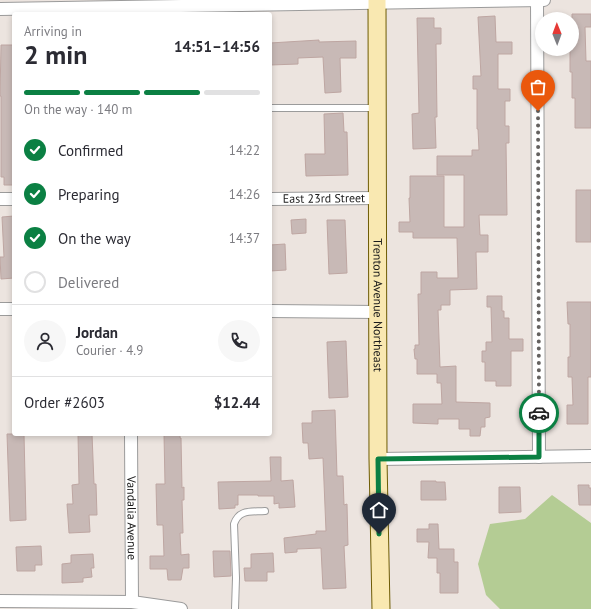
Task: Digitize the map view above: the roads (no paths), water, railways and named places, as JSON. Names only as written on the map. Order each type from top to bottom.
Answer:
[{"type":"main road","name":"Trenton Avenue Northeast","points":[[377,1],[377,312],[381,609]]},
{"type":"street","points":[[537,0],[539,457]]},
{"type":"street","points":[[0,9],[377,1],[544,0]]},
{"type":"street","name":"East 23rd Street","points":[[272,199],[377,198]]},
{"type":"street","points":[[0,199],[12,199]]},
{"type":"street","points":[[0,308],[12,309]]},
{"type":"street","points":[[272,311],[377,312]]},
{"type":"street","name":"Vandalia Avenue","points":[[131,436],[132,602]]},
{"type":"street","points":[[378,459],[591,456]]},
{"type":"street","points":[[0,601],[132,602],[181,609]]},
{"type":"lane","points":[[272,108],[377,108]]},
{"type":"lane","points":[[235,609],[236,578],[234,524],[236,517],[242,513],[265,512]]}]
